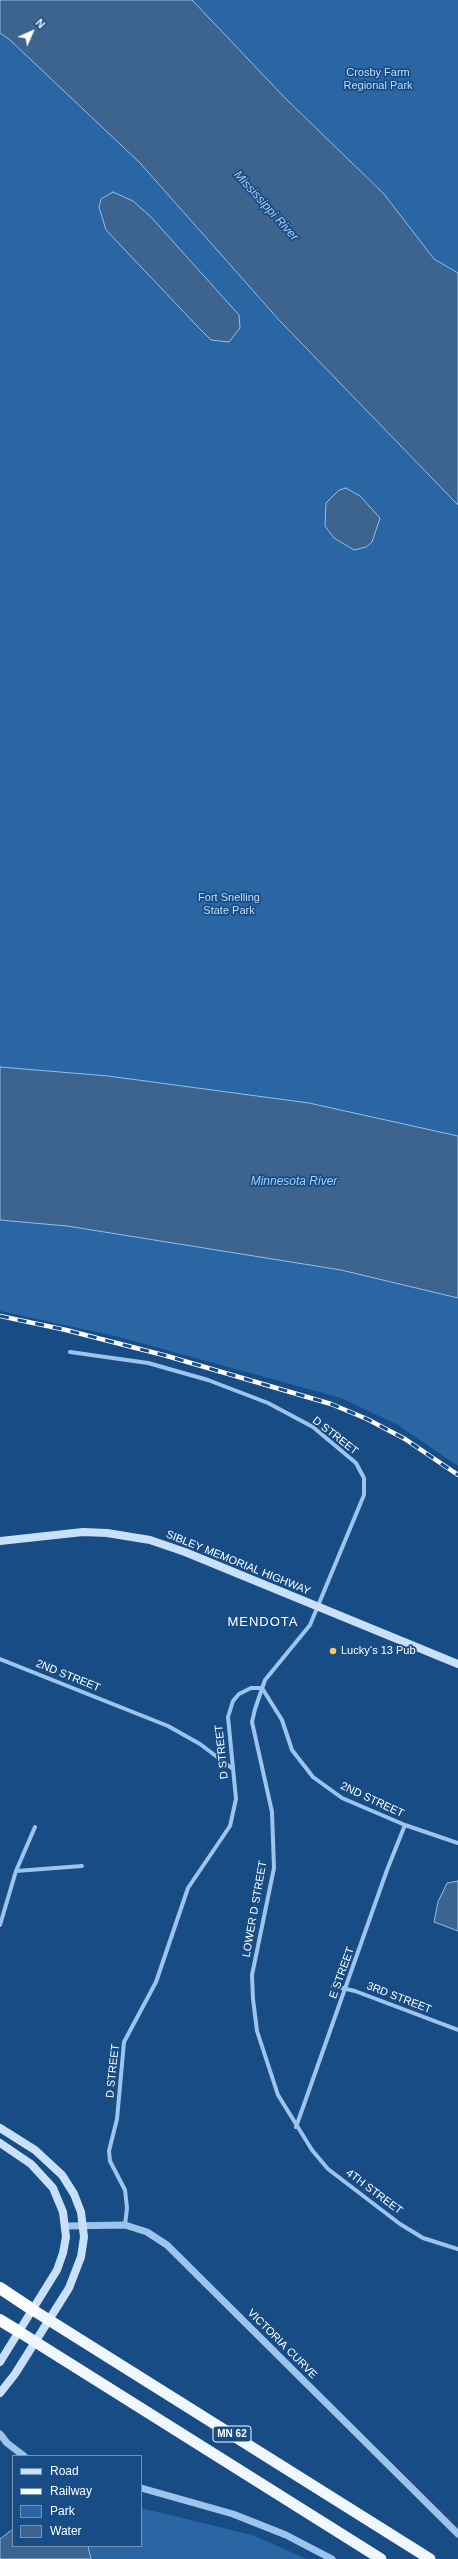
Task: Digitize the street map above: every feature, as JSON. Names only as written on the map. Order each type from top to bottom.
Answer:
[{"type":"highway","name":"MN 62","points":[[0,2288],[430,2559]]},
{"type":"highway","name":"MN 62","points":[[0,2320],[381,2559]]},
{"type":"main road","name":"SIBLEY MEMORIAL HIGHWAY","points":[[0,1541],[83,1532],[140,1537],[185,1552],[458,1664]]},
{"type":"main road","points":[[0,2128],[35,2150],[62,2175],[74,2194],[83,2226],[83,2247],[77,2272],[50,2320],[0,2393]]},
{"type":"main road","points":[[0,2143],[31,2164],[47,2180],[61,2205],[66,2226],[61,2260],[34,2310],[18,2331],[0,2362]]},
{"type":"street","name":"D STREET","points":[[70,1352],[148,1363],[208,1380],[268,1403],[313,1427],[356,1463],[364,1478],[364,1495],[319,1607],[310,1625],[283,1660],[270,1672],[262,1688],[251,1688],[239,1694],[231,1707],[228,1717],[236,1799],[230,1826],[188,1888],[156,1982],[124,2042],[117,2119],[109,2151],[110,2161],[125,2190],[127,2208],[125,2225]]},
{"type":"street","name":"2ND STREET","points":[[0,1659],[168,1726],[200,1744],[233,1769]]},
{"type":"street","name":"2ND STREET","points":[[262,1688],[282,1720],[292,1750],[313,1777],[342,1798],[405,1826],[458,1843]]},
{"type":"street","name":"LOWER D STREET","points":[[262,1688],[252,1722],[272,1812],[274,1868],[252,1975],[253,1999],[257,2031],[267,2067],[278,2095],[296,2127]]},
{"type":"street","name":"E STREET","points":[[296,2127],[345,1988],[405,1826]]},
{"type":"street","points":[[0,1925],[16,1871],[36,1827]]},
{"type":"street","points":[[16,1871],[82,1866]]},
{"type":"street","name":"3RD STREET","points":[[334,1986],[345,1988],[458,2030]]},
{"type":"street","name":"4TH STREET","points":[[296,2127],[312,2150],[328,2169],[400,2224],[424,2238],[458,2249]]},
{"type":"street","name":"VICTORIA CURVE","points":[[66,2226],[125,2225],[147,2232],[168,2246],[458,2534]]},
{"type":"street","points":[[0,2434],[7,2443],[23,2455]]},
{"type":"street","points":[[142,2488],[199,2503],[251,2521],[332,2559]]},
{"type":"green space","name":"Crosby Farm Regional Park","points":[[192,0],[458,0],[458,273],[434,259],[384,194],[285,98]]},
{"type":"green space","name":"Fort Snelling State Park","points":[[0,28],[140,163],[279,320],[458,505],[458,1466],[398,1425],[341,1398],[115,1336],[0,1311]]},
{"type":"green space","points":[[142,2508],[252,2535],[307,2559],[91,2559],[88,2547],[142,2547]]},
{"type":"water","name":"Mississippi River","points":[[0,0],[192,0],[285,98],[384,194],[434,259],[458,273],[458,505],[279,320],[140,163],[10,40],[0,33]]},
{"type":"water","points":[[113,192],[133,201],[151,217],[239,315],[240,328],[229,342],[211,340],[106,230],[99,207],[101,199]]},
{"type":"water","points":[[346,488],[360,496],[380,518],[372,542],[366,547],[354,550],[334,538],[325,526],[326,503],[339,490]]},
{"type":"water","name":"Minnesota River","points":[[0,1067],[108,1076],[309,1103],[458,1136],[458,1298],[341,1270],[67,1226],[0,1220]]},
{"type":"water","points":[[458,1881],[458,1931],[434,1922],[438,1902],[447,1883]]},
{"type":"water","points":[[12,2530],[12,2547],[88,2547],[91,2559],[0,2559],[0,2539]]},
{"type":"railway","points":[[0,1316],[66,1330],[167,1356],[331,1404],[367,1419],[405,1439],[458,1475]]},
{"type":"place","name":"Lucky‘s 13 Pub","points":[[333,1651]]},
{"type":"district","name":"MENDOTA","points":[[263,1622]]}]
